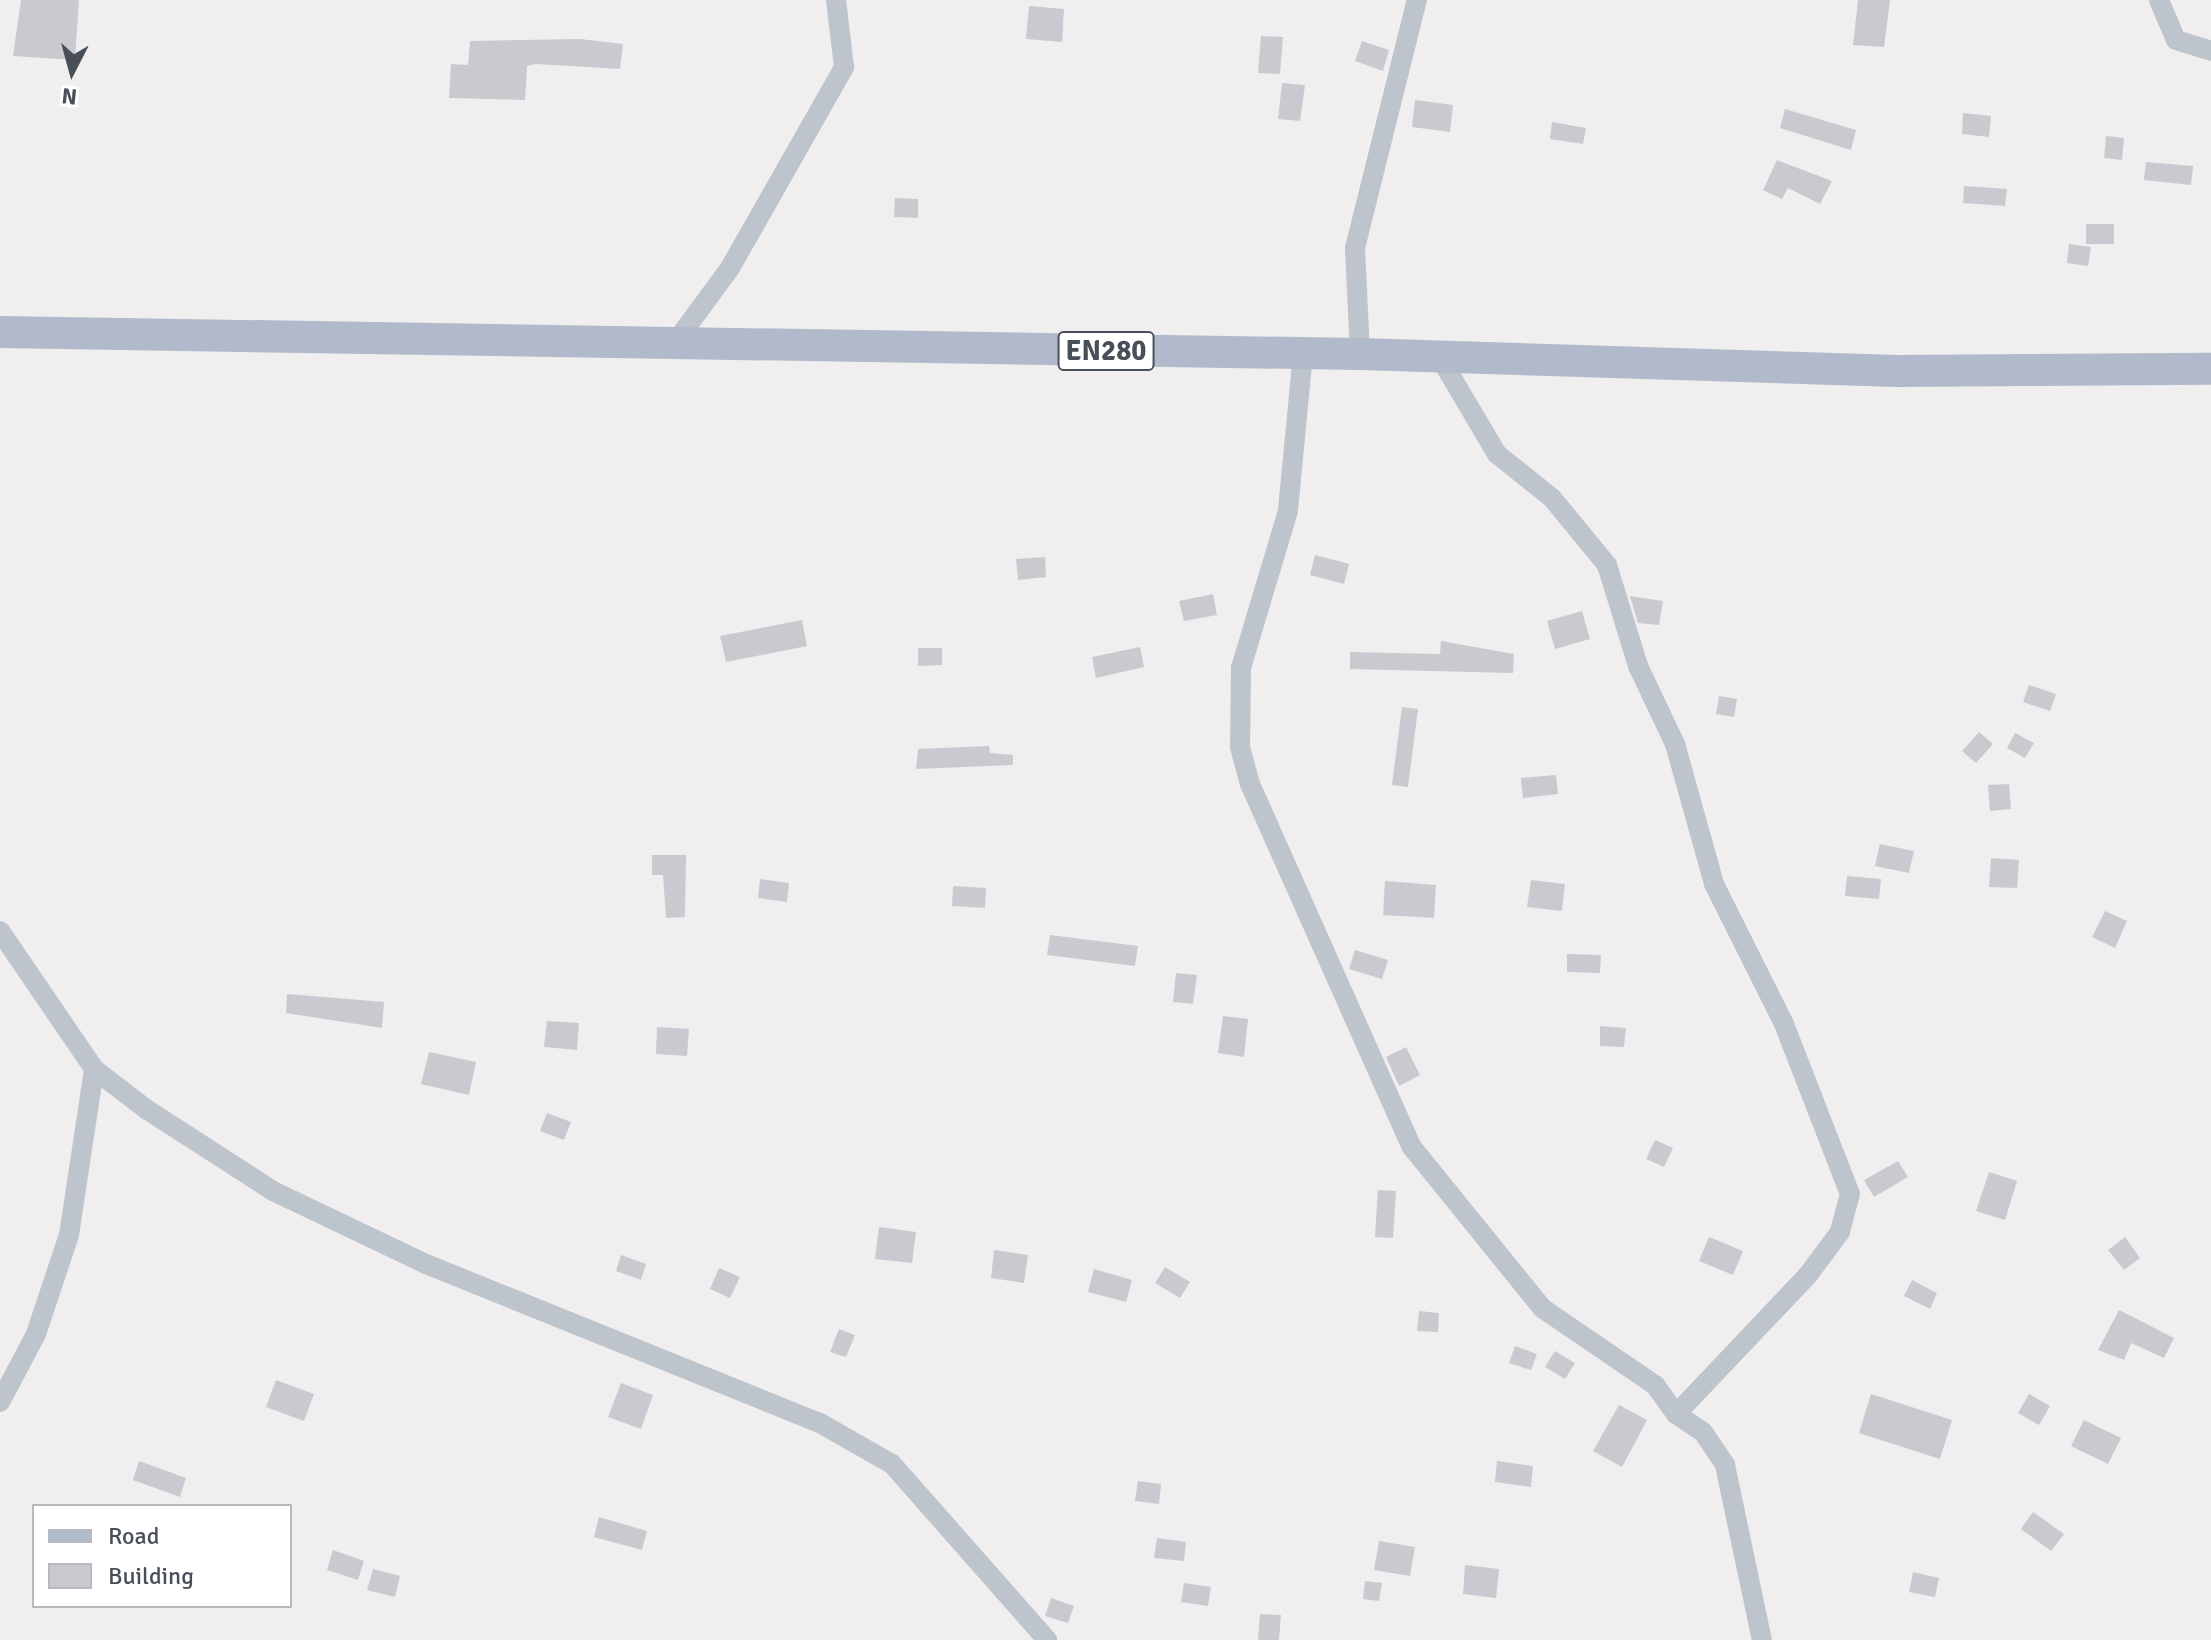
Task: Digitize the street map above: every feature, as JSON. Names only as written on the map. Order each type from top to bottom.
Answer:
[{"type":"main road","name":"EN280","points":[[0,332],[677,340],[1360,354],[1897,371],[2211,369]]},
{"type":"street","points":[[677,340],[737,256],[844,67],[836,0]]},
{"type":"street","points":[[1360,354],[1355,248],[1417,0]]},
{"type":"street","points":[[2159,0],[2176,40],[2211,51]]},
{"type":"street","points":[[1303,354],[1288,511],[1241,668],[1240,747],[1250,784],[1411,1146],[1542,1308],[1655,1385],[1676,1414],[1703,1432],[1735,1492],[1744,1580],[1762,1640]]},
{"type":"street","points":[[1439,356],[1497,454],[1563,509],[1607,565],[1638,666],[1675,744],[1714,884],[1784,1024],[1850,1194],[1840,1232],[1808,1275],[1676,1414]]},
{"type":"street","points":[[0,931],[94,1069],[273,1191],[439,1270],[820,1423],[892,1464],[1047,1640]]},
{"type":"street","points":[[0,1402],[36,1334],[69,1235],[94,1069]]},
{"type":"building","points":[[21,0],[79,0],[75,60],[13,56]]},
{"type":"building","points":[[1858,0],[1890,0],[1884,47],[1853,45]]},
{"type":"building","points":[[1029,6],[1064,9],[1062,42],[1026,39]]},
{"type":"building","points":[[1261,36],[1283,37],[1280,74],[1258,73]]},
{"type":"building","points":[[580,39],[623,44],[620,69],[536,64],[527,66],[525,100],[449,98],[451,64],[468,65],[470,41]]},
{"type":"building","points":[[1362,41],[1389,50],[1383,71],[1355,61]]},
{"type":"building","points":[[1282,83],[1305,85],[1300,121],[1278,119]]},
{"type":"building","points":[[1415,100],[1453,105],[1450,132],[1412,127]]},
{"type":"building","points":[[1785,109],[1856,130],[1851,150],[1780,128]]},
{"type":"building","points":[[1963,113],[1991,116],[1989,137],[1962,134]]},
{"type":"building","points":[[1552,122],[1586,128],[1583,144],[1550,139]]},
{"type":"building","points":[[2106,136],[2124,138],[2122,160],[2104,158]]},
{"type":"building","points":[[1777,160],[1832,181],[1820,204],[1788,188],[1782,199],[1763,190]]},
{"type":"building","points":[[2146,162],[2193,166],[2191,185],[2144,180]]},
{"type":"building","points":[[1964,186],[2007,189],[2005,206],[1963,203]]},
{"type":"building","points":[[895,198],[918,199],[918,218],[894,217]]},
{"type":"building","points":[[2086,224],[2114,224],[2114,244],[2086,244]]},
{"type":"building","points":[[2069,244],[2091,247],[2088,266],[2067,263]]},
{"type":"building","points":[[1315,555],[1349,564],[1344,584],[1310,575]]},
{"type":"building","points":[[1045,557],[1046,577],[1018,580],[1016,559]]},
{"type":"building","points":[[1213,594],[1217,615],[1184,621],[1179,601]]},
{"type":"building","points":[[1630,596],[1663,601],[1659,625],[1638,623]]},
{"type":"building","points":[[1582,611],[1590,639],[1555,649],[1547,621]]},
{"type":"building","points":[[802,620],[807,646],[726,662],[720,636]]},
{"type":"building","points":[[1441,641],[1514,654],[1513,673],[1350,669],[1350,652],[1440,654]]},
{"type":"building","points":[[1140,647],[1144,667],[1096,678],[1092,657]]},
{"type":"building","points":[[918,648],[942,648],[942,665],[918,666]]},
{"type":"building","points":[[2029,685],[2056,694],[2050,711],[2023,702]]},
{"type":"building","points":[[1719,696],[1737,699],[1734,717],[1716,714]]},
{"type":"building","points":[[1402,707],[1418,709],[1408,787],[1392,785]]},
{"type":"building","points":[[1979,732],[1993,744],[1976,763],[1962,751]]},
{"type":"building","points":[[2015,733],[2034,743],[2025,758],[2007,748]]},
{"type":"building","points":[[989,746],[990,753],[1013,755],[1013,765],[916,769],[918,749]]},
{"type":"building","points":[[1556,775],[1558,794],[1523,798],[1521,778]]},
{"type":"building","points":[[2009,784],[2011,809],[1990,811],[1988,785]]},
{"type":"building","points":[[1880,844],[1914,851],[1909,873],[1875,866]]},
{"type":"building","points":[[652,855],[686,855],[685,917],[666,918],[663,875],[652,875]]},
{"type":"building","points":[[1991,858],[2019,860],[2017,888],[1989,887]]},
{"type":"building","points":[[1847,876],[1881,879],[1879,899],[1845,896]]},
{"type":"building","points":[[760,879],[789,883],[787,902],[758,898]]},
{"type":"building","points":[[1531,880],[1565,884],[1562,911],[1527,907]]},
{"type":"building","points":[[1385,881],[1436,885],[1434,918],[1383,915]]},
{"type":"building","points":[[953,886],[986,888],[985,908],[952,906]]},
{"type":"building","points":[[2105,911],[2127,921],[2115,948],[2092,937]]},
{"type":"building","points":[[1050,935],[1138,946],[1135,966],[1047,955]]},
{"type":"building","points":[[1355,950],[1388,960],[1382,979],[1349,969]]},
{"type":"building","points":[[1567,954],[1601,955],[1600,973],[1567,972]]},
{"type":"building","points":[[1176,973],[1197,975],[1193,1004],[1173,1002]]},
{"type":"building","points":[[287,994],[384,1002],[382,1028],[286,1013]]},
{"type":"building","points":[[1223,1016],[1248,1019],[1244,1057],[1218,1053]]},
{"type":"building","points":[[547,1021],[579,1023],[577,1050],[544,1047]]},
{"type":"building","points":[[1600,1026],[1626,1028],[1624,1047],[1600,1046]]},
{"type":"building","points":[[657,1027],[689,1029],[687,1056],[656,1054]]},
{"type":"building","points":[[1406,1047],[1420,1075],[1399,1086],[1386,1057]]},
{"type":"building","points":[[429,1052],[476,1062],[469,1095],[421,1084]]},
{"type":"building","points":[[547,1113],[571,1122],[564,1140],[540,1131]]},
{"type":"building","points":[[1655,1140],[1673,1148],[1664,1167],[1646,1159]]},
{"type":"building","points":[[1898,1161],[1908,1177],[1874,1197],[1864,1180]]},
{"type":"building","points":[[1989,1172],[2017,1181],[2005,1220],[1976,1211]]},
{"type":"building","points":[[1378,1190],[1396,1191],[1393,1238],[1375,1237]]},
{"type":"building","points":[[879,1227],[916,1232],[912,1263],[875,1259]]},
{"type":"building","points":[[1709,1237],[1743,1251],[1733,1275],[1699,1261]]},
{"type":"building","points":[[2125,1237],[2140,1258],[2124,1270],[2108,1250]]},
{"type":"building","points":[[994,1250],[1028,1255],[1024,1283],[991,1278]]},
{"type":"building","points":[[621,1255],[646,1264],[641,1280],[616,1271]]},
{"type":"building","points":[[1165,1267],[1190,1282],[1180,1298],[1155,1283]]},
{"type":"building","points":[[719,1268],[740,1277],[730,1298],[710,1289]]},
{"type":"building","points":[[1094,1269],[1132,1280],[1126,1302],[1088,1292]]},
{"type":"building","points":[[1912,1280],[1937,1293],[1930,1309],[1904,1296]]},
{"type":"building","points":[[2119,1310],[2174,1338],[2164,1358],[2131,1343],[2124,1360],[2098,1350]]},
{"type":"building","points":[[1419,1311],[1439,1313],[1438,1332],[1417,1331]]},
{"type":"building","points":[[839,1329],[855,1335],[846,1357],[830,1352]]},
{"type":"building","points":[[1515,1346],[1537,1354],[1531,1370],[1509,1363]]},
{"type":"building","points":[[1555,1351],[1575,1363],[1565,1379],[1545,1367]]},
{"type":"building","points":[[276,1380],[314,1394],[304,1421],[266,1407]]},
{"type":"building","points":[[621,1383],[653,1395],[641,1429],[608,1417]]},
{"type":"building","points":[[1871,1394],[1952,1420],[1940,1459],[1859,1433]]},
{"type":"building","points":[[2029,1394],[2050,1406],[2039,1425],[2018,1413]]},
{"type":"building","points":[[1619,1405],[1647,1420],[1622,1467],[1593,1451]]},
{"type":"building","points":[[2084,1420],[2121,1438],[2108,1464],[2071,1446]]},
{"type":"building","points":[[139,1461],[186,1478],[180,1497],[133,1480]]},
{"type":"building","points":[[1497,1461],[1533,1466],[1531,1487],[1495,1482]]},
{"type":"building","points":[[1138,1481],[1161,1484],[1159,1504],[1135,1501]]},
{"type":"building","points":[[2033,1512],[2064,1534],[2051,1551],[2021,1529]]},
{"type":"building","points":[[599,1517],[647,1531],[642,1550],[594,1537]]},
{"type":"building","points":[[1157,1538],[1186,1542],[1184,1561],[1154,1558]]},
{"type":"building","points":[[1379,1541],[1415,1547],[1410,1576],[1374,1570]]},
{"type":"building","points":[[333,1550],[364,1561],[358,1580],[327,1570]]},
{"type":"building","points":[[1465,1565],[1499,1569],[1496,1598],[1463,1594]]},
{"type":"building","points":[[373,1569],[400,1576],[395,1597],[367,1590]]},
{"type":"building","points":[[1913,1572],[1939,1578],[1935,1597],[1909,1592]]},
{"type":"building","points":[[1365,1581],[1382,1583],[1379,1601],[1363,1599]]},
{"type":"building","points":[[1184,1583],[1211,1587],[1208,1606],[1181,1602]]},
{"type":"building","points":[[1051,1598],[1074,1606],[1068,1623],[1045,1616]]},
{"type":"building","points":[[1260,1614],[1281,1615],[1279,1640],[1258,1640]]}]
